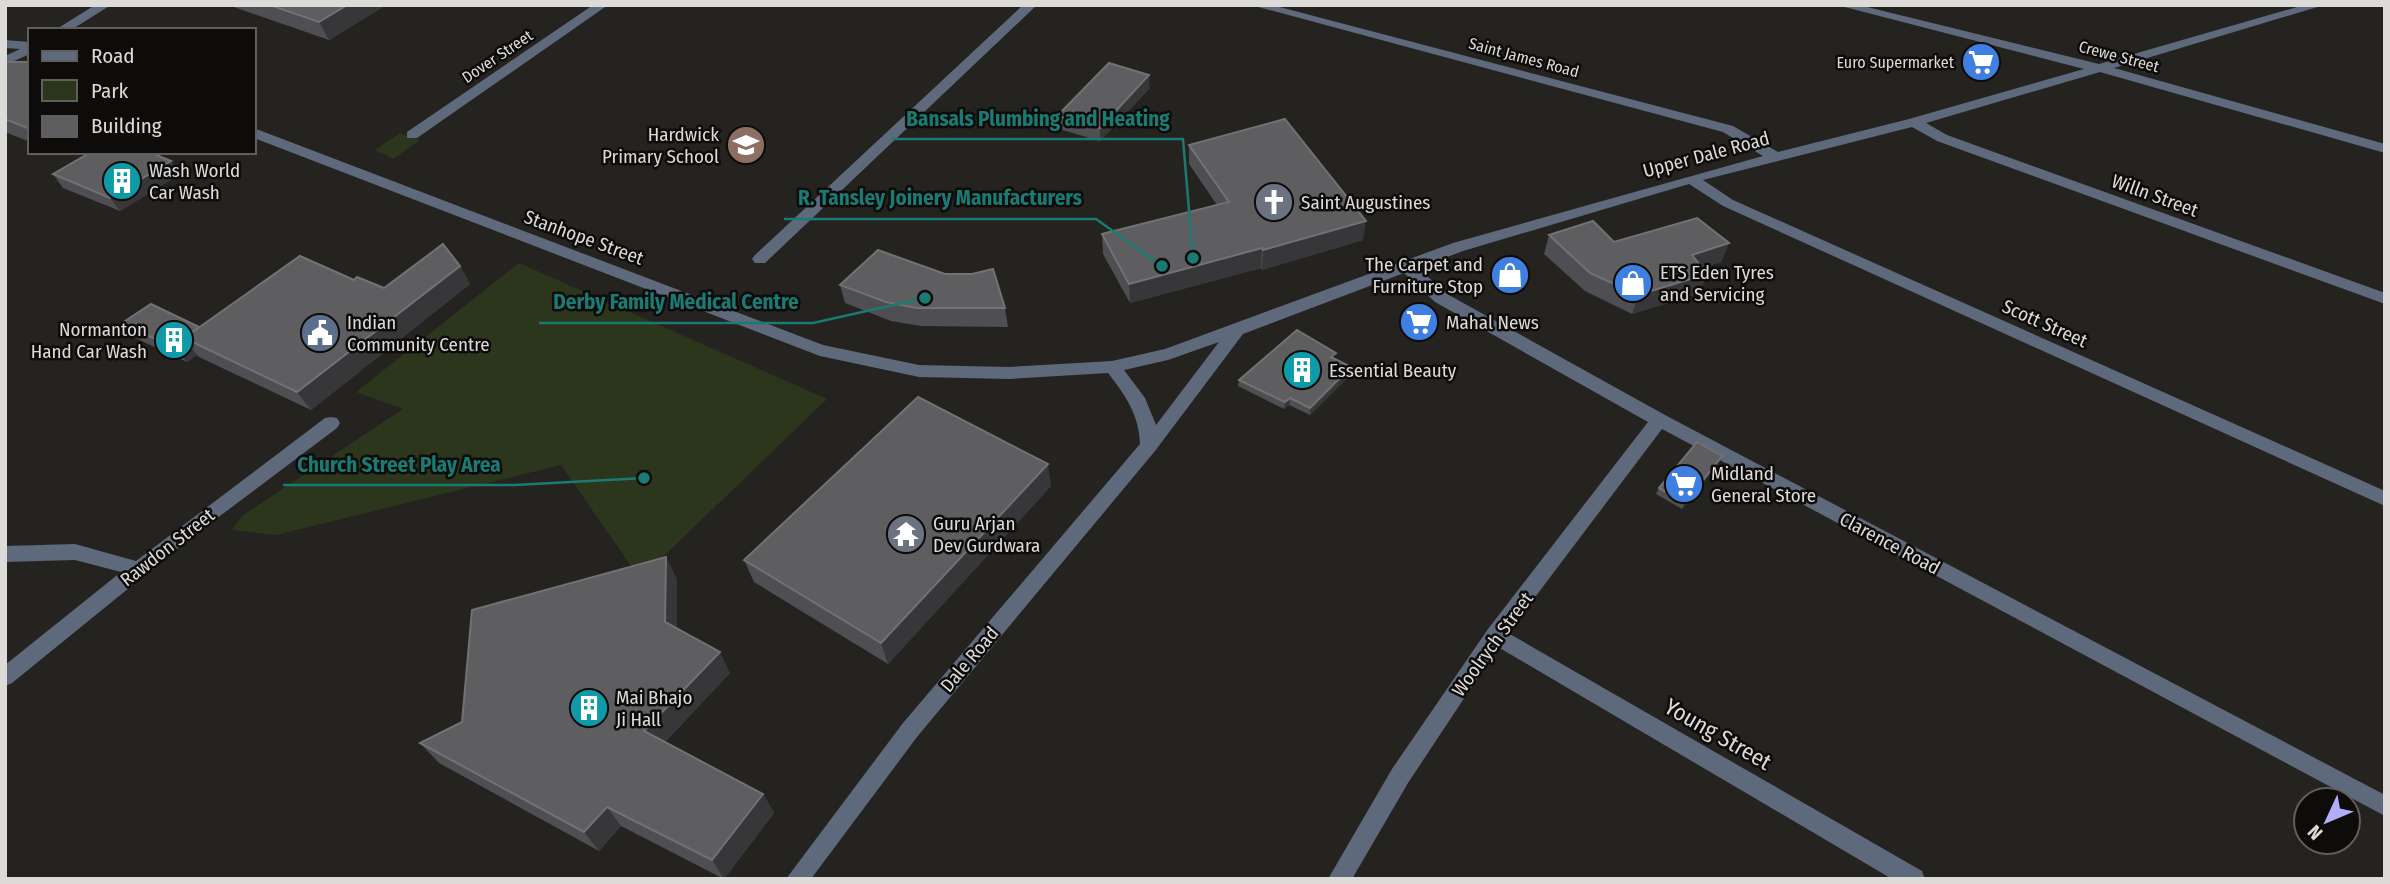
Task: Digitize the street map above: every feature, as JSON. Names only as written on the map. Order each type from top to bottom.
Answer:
[{"type":"street","points":[[65,28],[106,5]]},
{"type":"street","name":"Dover Street","points":[[412,135],[602,5]]},
{"type":"street","points":[[760,259],[1031,5]]},
{"type":"street","name":"Saint James Road","points":[[1257,5],[1728,129],[1775,157]]},
{"type":"street","name":"Crewe Street","points":[[1843,5],[2102,69],[2385,149]]},
{"type":"street","name":"Upper Dale Road","points":[[1112,367],[1168,354],[1458,247],[1690,179],[1914,122],[2318,5]]},
{"type":"street","points":[[5,44],[28,47]]},
{"type":"street","points":[[5,61],[28,48]]},
{"type":"street","name":"Willn Street","points":[[1914,122],[1942,138],[2385,299]]},
{"type":"street","name":"Stanhope Street","points":[[256,134],[831,353],[919,371],[1009,373],[1112,367]]},
{"type":"street","name":"Scott Street","points":[[1690,179],[1728,203],[2385,499]]},
{"type":"street","name":"Clarence Road","points":[[1405,265],[1441,298],[1660,420],[2385,806]]},
{"type":"street","name":"Dale Road","points":[[797,879],[910,730],[1149,446],[1237,330]]},
{"type":"street","points":[[1112,367],[1143,409],[1150,426],[1149,446]]},
{"type":"street","name":"Woolrych Street","points":[[1339,879],[1400,776],[1495,635],[1660,420]]},
{"type":"street","name":"Rawdon Street","points":[[5,677],[138,569],[331,422]]},
{"type":"street","points":[[5,554],[75,552],[138,569]]},
{"type":"street","name":"Young Street","points":[[1495,635],[1914,879]]},
{"type":"green space","points":[[400,133],[420,140],[393,159],[375,150]]},
{"type":"green space","points":[[519,263],[827,399],[640,579],[561,465],[276,535],[232,530],[242,516],[403,409],[356,392]]},
{"type":"building","points":[[270,5],[347,5],[319,22]]},
{"type":"building","points":[[5,62],[28,62],[28,128],[5,119]]},
{"type":"building","points":[[1109,63],[1149,75],[1100,128],[1058,115]]},
{"type":"building","points":[[1285,119],[1366,221],[1129,284],[1102,234],[1229,202],[1189,145]]},
{"type":"building","points":[[88,154],[154,154],[171,161],[110,198],[53,174]]},
{"type":"building","points":[[1697,218],[1729,243],[1692,255],[1707,274],[1638,295],[1590,273],[1549,235],[1593,221],[1614,242]]},
{"type":"building","name":"Indian Community Centre","points":[[443,244],[460,266],[297,392],[184,338],[300,256],[354,280],[357,277],[384,288]]},
{"type":"building","points":[[878,250],[945,274],[972,274],[993,269],[1005,308],[917,308],[886,302],[840,285]]},
{"type":"building","points":[[151,304],[199,327],[184,338],[187,342],[176,349],[122,323]]},
{"type":"building","points":[[1297,330],[1336,353],[1331,357],[1351,367],[1310,408],[1290,398],[1285,402],[1239,380]]},
{"type":"building","name":"Guru Arjan Dev Gurdwara","points":[[918,397],[1048,464],[881,643],[744,560]]},
{"type":"building","name":"Midland General Store","points":[[1697,442],[1722,456],[1685,503],[1659,488]]},
{"type":"building","name":"Mai Bhajo Ji Hall","points":[[666,557],[665,622],[720,652],[644,731],[763,794],[712,860],[607,807],[584,832],[420,743],[462,722],[472,610]]},
{"type":"place","name":"Euro Supermarket","points":[[1981,62]]},
{"type":"place","name":"Hardwick Primary School","points":[[746,145]]},
{"type":"place","name":"Wash World Car Wash","points":[[122,181]]},
{"type":"place","name":"Saint Augustines","points":[[1274,202]]},
{"type":"place","name":"Bansals Plumbing and Heating","points":[[1193,258]]},
{"type":"place","name":"R. Tansley Joinery Manufacturers","points":[[1162,266]]},
{"type":"place","name":"The Carpet and Furniture Stop","points":[[1510,275]]},
{"type":"place","name":"ETS Eden Tyres and Servicing","points":[[1633,283]]},
{"type":"place","name":"Derby Family Medical Centre","points":[[925,298]]},
{"type":"place","name":"Mahal News","points":[[1419,322]]},
{"type":"place","name":"Indian Community Centre","points":[[320,333]]},
{"type":"place","name":"Normanton Hand Car Wash","points":[[174,340]]},
{"type":"place","name":"Essential Beauty","points":[[1302,370]]},
{"type":"place","name":"Church Street Play Area","points":[[644,478]]},
{"type":"place","name":"Midland General Store","points":[[1684,484]]},
{"type":"place","name":"Guru Arjan Dev Gurdwara","points":[[906,534]]},
{"type":"place","name":"Mai Bhajo Ji Hall","points":[[589,708]]}]
